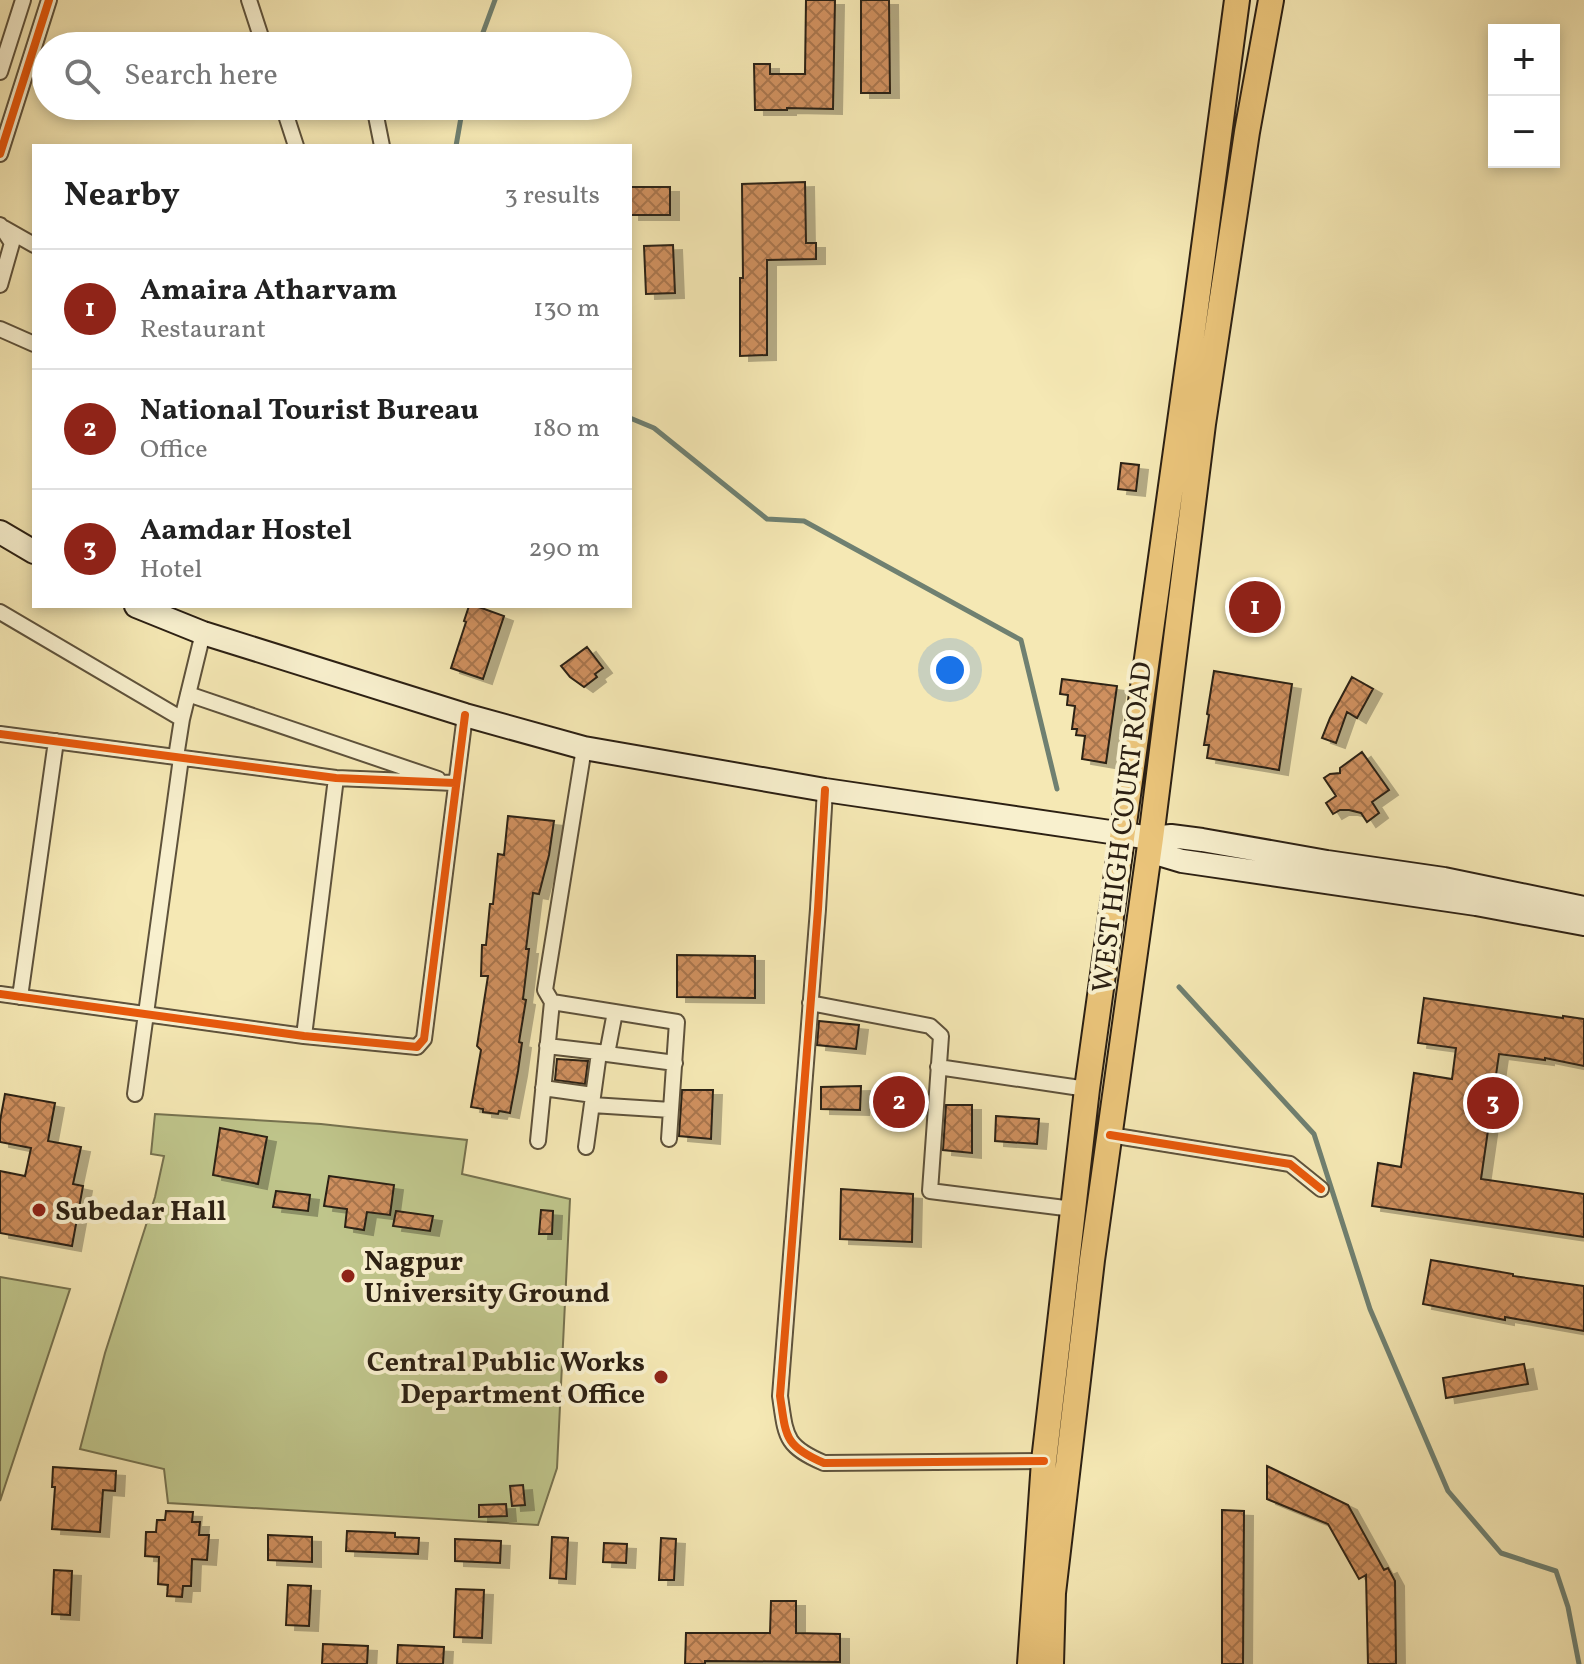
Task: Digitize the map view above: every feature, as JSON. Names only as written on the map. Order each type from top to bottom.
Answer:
[{"type":"main road","name":"WEST HIGH COURT ROAD","points":[[1030,1664],[1044,1461],[1087,1089],[1237,0]]},
{"type":"main road","name":"WEST HIGH COURT ROAD","points":[[1051,1664],[1053,1593],[1092,1260],[1151,838],[1205,409],[1247,132],[1271,0]]},
{"type":"main road","points":[[0,532],[32,551]]},
{"type":"main road","points":[[141,608],[203,633],[465,715],[584,748],[825,790],[1151,838],[1171,836],[1202,840],[1444,879],[1584,908]]},
{"type":"main road","points":[[1151,838],[1162,855],[1182,861],[1476,904],[1584,924]]},
{"type":"street","points":[[0,72],[23,0]]},
{"type":"street","points":[[39,32],[49,0]]},
{"type":"street","points":[[249,0],[259,32]]},
{"type":"street","points":[[0,154],[32,53]]},
{"type":"street","points":[[288,120],[295,144]]},
{"type":"street","points":[[377,120],[382,144]]},
{"type":"street","points":[[0,225],[32,244]]},
{"type":"street","points":[[0,225],[12,243],[0,285]]},
{"type":"street","points":[[0,329],[32,343]]},
{"type":"street","points":[[0,612],[182,719]]},
{"type":"street","points":[[135,1094],[182,719],[203,633]]},
{"type":"street","points":[[188,694],[450,783]]},
{"type":"street","points":[[0,994],[304,1036],[417,1047],[424,1039],[450,783],[465,715]]},
{"type":"street","points":[[0,734],[336,778],[450,783]]},
{"type":"street","points":[[20,997],[56,741]]},
{"type":"street","points":[[538,1141],[552,1002],[545,990],[584,748]]},
{"type":"street","points":[[304,1036],[336,778]]},
{"type":"street","points":[[825,790],[780,1396],[785,1433],[801,1453],[824,1463],[1044,1461]]},
{"type":"street","points":[[552,1002],[677,1022],[669,1139]]},
{"type":"street","points":[[810,1003],[930,1026],[941,1036],[930,1191],[1073,1209]]},
{"type":"street","points":[[586,1147],[603,1053],[615,1012]]},
{"type":"street","points":[[547,1046],[675,1063]]},
{"type":"street","points":[[938,1067],[1087,1089]]},
{"type":"street","points":[[543,1088],[593,1100],[671,1110]]},
{"type":"street","points":[[1110,1135],[1290,1164],[1321,1189]]},
{"type":"green space","name":"Nagpur University Ground","points":[[155,1114],[321,1124],[467,1140],[462,1174],[570,1199],[557,1468],[538,1525],[168,1503],[164,1469],[80,1449],[105,1353],[155,1197],[164,1156],[151,1154]]},
{"type":"green space","points":[[0,1277],[70,1289],[0,1501]]},
{"type":"building","points":[[806,0],[835,0],[833,109],[755,110],[754,64],[770,64],[770,74],[805,74]]},
{"type":"building","points":[[861,0],[889,0],[890,93],[861,93]]},
{"type":"building","points":[[805,182],[806,243],[816,243],[816,259],[767,260],[767,355],[740,356],[742,184]]},
{"type":"building","points":[[632,187],[670,187],[670,215],[632,215]]},
{"type":"building","points":[[673,245],[675,293],[646,294],[644,246]]},
{"type":"building","points":[[1121,463],[1139,465],[1136,491],[1118,489]]},
{"type":"building","points":[[468,608],[482,608],[504,616],[483,679],[451,668]]},
{"type":"building","points":[[587,647],[603,668],[584,687],[561,666]]},
{"type":"building","points":[[1214,671],[1292,684],[1279,770],[1207,758],[1209,745],[1204,745]]},
{"type":"building","points":[[1352,677],[1373,689],[1357,718],[1347,712],[1336,743],[1322,738],[1330,718]]},
{"type":"building","points":[[1062,679],[1117,686],[1106,763],[1082,759],[1085,736],[1076,735],[1077,729],[1072,729],[1075,706],[1067,705],[1068,695],[1060,694]]},
{"type":"building","points":[[1362,752],[1389,790],[1372,802],[1379,813],[1367,822],[1361,813],[1349,810],[1333,814],[1326,803],[1336,796],[1324,778],[1340,773],[1340,768]]},
{"type":"building","points":[[508,816],[554,821],[539,894],[533,893],[526,949],[529,949],[523,999],[526,1000],[519,1042],[522,1043],[510,1113],[499,1111],[498,1114],[471,1107],[481,1050],[477,1046],[488,976],[481,976],[482,945],[486,945],[498,854],[504,855]]},
{"type":"building","points":[[677,955],[755,956],[755,998],[677,997]]},
{"type":"building","points":[[1424,998],[1584,1019],[1584,1066],[1545,1058],[1499,1054],[1481,1179],[1584,1194],[1584,1237],[1372,1206],[1378,1163],[1401,1167],[1414,1073],[1452,1079],[1456,1048],[1418,1043]]},
{"type":"building","points":[[819,1021],[859,1025],[856,1049],[817,1045]]},
{"type":"building","points":[[557,1059],[588,1061],[585,1084],[555,1080]]},
{"type":"building","points":[[861,1086],[860,1110],[821,1109],[821,1087]]},
{"type":"building","points":[[682,1090],[713,1090],[711,1139],[679,1136]]},
{"type":"building","points":[[5,1094],[55,1103],[48,1141],[81,1147],[73,1184],[83,1186],[72,1246],[0,1233],[0,1171],[25,1176],[31,1148],[0,1142]]},
{"type":"building","points":[[946,1105],[972,1105],[972,1153],[943,1150]]},
{"type":"building","points":[[996,1116],[1039,1119],[1037,1144],[995,1141]]},
{"type":"building","points":[[220,1128],[267,1137],[258,1184],[213,1175]]},
{"type":"building","points":[[329,1176],[394,1185],[390,1215],[367,1212],[364,1230],[345,1227],[347,1209],[324,1206]]},
{"type":"building","points":[[841,1189],[913,1194],[912,1242],[840,1239]]},
{"type":"building","points":[[276,1191],[310,1195],[308,1211],[273,1207]]},
{"type":"building","points":[[541,1210],[553,1211],[552,1234],[539,1234]]},
{"type":"building","points":[[396,1211],[433,1216],[430,1231],[393,1226]]},
{"type":"building","points":[[1431,1260],[1584,1286],[1584,1331],[1423,1304]]},
{"type":"building","points":[[1524,1364],[1528,1384],[1446,1398],[1443,1378]]},
{"type":"building","points":[[1267,1466],[1348,1505],[1384,1570],[1388,1568],[1395,1581],[1396,1664],[1368,1664],[1366,1575],[1359,1579],[1328,1524],[1267,1499]]},
{"type":"building","points":[[53,1467],[116,1471],[115,1491],[103,1490],[100,1532],[52,1529]]},
{"type":"building","points":[[523,1485],[525,1505],[512,1506],[510,1486]]},
{"type":"building","points":[[506,1504],[507,1516],[479,1517],[479,1505]]},
{"type":"building","points":[[1222,1510],[1244,1511],[1243,1664],[1222,1664]]},
{"type":"building","points":[[166,1511],[193,1512],[192,1522],[200,1522],[199,1535],[209,1535],[207,1560],[192,1559],[191,1586],[183,1586],[182,1597],[167,1596],[168,1585],[158,1584],[159,1557],[145,1556],[146,1532],[156,1532],[157,1520],[165,1520]]},
{"type":"building","points":[[347,1531],[395,1533],[395,1537],[419,1538],[418,1554],[346,1551]]},
{"type":"building","points":[[268,1535],[312,1537],[312,1562],[268,1560]]},
{"type":"building","points":[[552,1537],[568,1538],[566,1579],[550,1578]]},
{"type":"building","points":[[661,1538],[676,1539],[674,1580],[659,1580]]},
{"type":"building","points":[[455,1539],[501,1541],[500,1563],[455,1561]]},
{"type":"building","points":[[604,1543],[627,1544],[626,1563],[603,1562]]},
{"type":"building","points":[[54,1570],[72,1571],[70,1615],[52,1614]]},
{"type":"building","points":[[288,1585],[311,1586],[309,1626],[286,1625]]},
{"type":"building","points":[[456,1589],[484,1590],[482,1638],[454,1637]]},
{"type":"building","points":[[771,1601],[796,1601],[796,1633],[840,1634],[840,1662],[705,1661],[705,1664],[685,1664],[686,1633],[770,1633]]},
{"type":"building","points":[[323,1644],[368,1646],[367,1664],[322,1664]]},
{"type":"building","points":[[398,1645],[444,1647],[443,1664],[397,1664]]},
{"type":"waterway","points":[[483,32],[495,0]]},
{"type":"waterway","points":[[456,144],[461,120]]},
{"type":"waterway","points":[[632,419],[654,428],[767,519],[804,521],[1021,640],[1057,789]]},
{"type":"waterway","points":[[1179,987],[1314,1134],[1370,1309],[1448,1491],[1501,1553],[1556,1571],[1568,1607],[1579,1664]]},
{"type":"cycle path","points":[[39,32],[49,0]]},
{"type":"cycle path","points":[[0,154],[32,53]]},
{"type":"cycle path","points":[[0,994],[304,1036],[417,1047],[424,1039],[465,715]]},
{"type":"cycle path","points":[[0,734],[336,778],[455,783]]},
{"type":"cycle path","points":[[825,790],[780,1396],[786,1430],[794,1445],[824,1463],[1044,1461]]},
{"type":"cycle path","points":[[1110,1135],[1290,1164],[1321,1189]]},
{"type":"place","name":"Amaira Atharvam","points":[[1255,607]]},
{"type":"place","name":"National Tourist Bureau","points":[[899,1102]]},
{"type":"place","name":"Aamdar Hostel","points":[[1493,1103]]},
{"type":"place","name":"Subedar Hall","points":[[39,1210]]},
{"type":"place","name":"Nagpur University Ground","points":[[348,1276]]},
{"type":"place","name":"Central Public Works Department Office","points":[[661,1377]]}]
